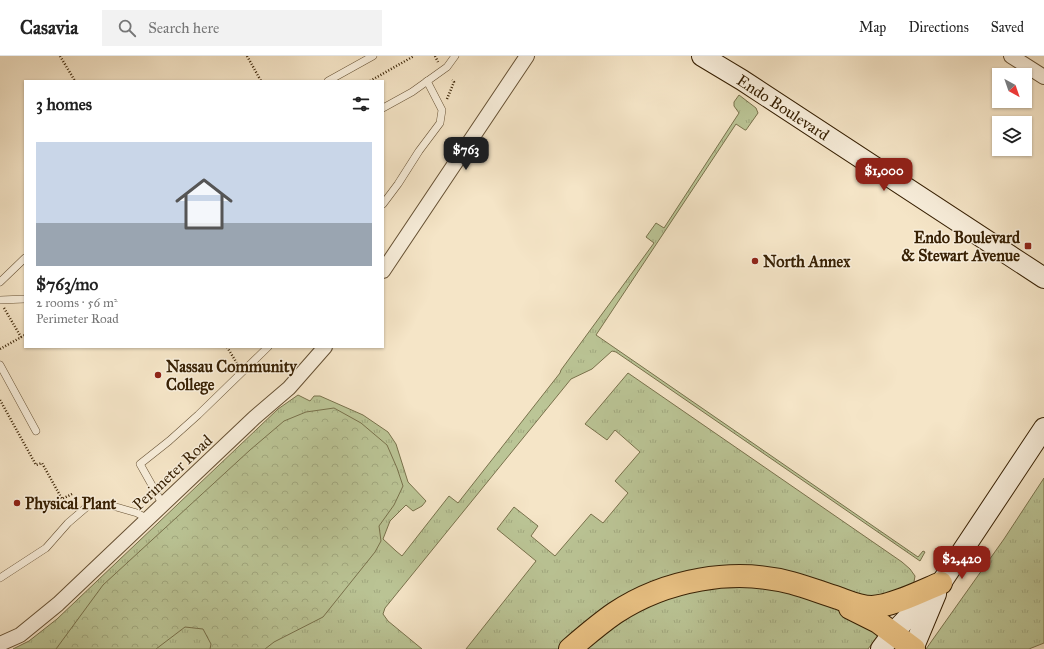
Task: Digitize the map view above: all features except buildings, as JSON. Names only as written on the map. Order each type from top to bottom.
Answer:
[{"type":"highway","points":[[570,649],[614,614],[656,592],[685,583],[739,576],[756,577],[791,583],[858,605],[874,607],[891,603],[941,583]]},
{"type":"highway","points":[[821,592],[878,622],[887,641],[914,649]]},
{"type":"street","points":[[384,270],[527,56]]},
{"type":"street","name":"Endo Boulevard","points":[[702,56],[742,80],[1044,278]]},
{"type":"street","points":[[1011,56],[1044,77]]},
{"type":"street","name":"Perimeter Road","points":[[0,644],[20,635],[58,604],[254,418],[289,388],[324,348]]},
{"type":"street","points":[[887,641],[941,583],[1044,428]]},
{"type":"street","points":[[914,649],[941,583]]},
{"type":"lane","points":[[330,80],[373,56]]},
{"type":"lane","points":[[384,107],[412,92],[447,67],[455,56]]},
{"type":"lane","points":[[384,203],[440,123],[442,110],[427,81]]},
{"type":"lane","points":[[0,282],[24,259]]},
{"type":"lane","points":[[2,304],[24,299]]},
{"type":"lane","points":[[163,505],[140,464],[198,415],[267,348]]},
{"type":"lane","points":[[0,365],[36,431]]},
{"type":"lane","points":[[0,578],[46,548],[68,522],[89,505],[106,504],[137,513],[148,519]]},
{"type":"path","points":[[60,56],[74,80]]},
{"type":"path","points":[[247,56],[260,80]]},
{"type":"path","points":[[372,80],[414,56]]},
{"type":"path","points":[[2,304],[21,337]]},
{"type":"path","points":[[0,349],[24,336]]},
{"type":"path","points":[[228,348],[242,373]]},
{"type":"path","points":[[0,400],[36,466],[42,463],[62,499],[72,494]]},
{"type":"green space","points":[[739,95],[756,108],[758,113],[746,130],[736,124],[596,335],[918,557],[923,551],[925,552],[920,561],[616,352],[612,351],[592,369],[571,379],[385,608],[383,614],[388,621],[422,649],[13,649],[29,641],[57,619],[278,409],[298,395],[310,401],[314,396],[320,396],[363,415],[388,432],[396,444],[408,482],[426,501],[422,506],[413,511],[406,505],[390,521],[383,539],[402,556],[449,496],[458,503],[560,373],[654,243],[646,237],[656,223],[664,228],[739,113],[734,106],[734,102]]},
{"type":"green space","points":[[628,373],[902,562],[915,576],[914,582],[904,593],[872,604],[781,572],[616,601],[559,649],[466,649],[536,561],[497,529],[514,507],[538,526],[531,536],[555,556],[591,514],[603,523],[628,493],[615,481],[640,452],[615,430],[607,440],[585,424]]},
{"type":"green space","points":[[334,408],[361,423],[387,445],[403,486],[394,505],[379,526],[381,541],[375,552],[323,617],[274,642],[265,649],[210,649],[211,644],[203,629],[185,627],[156,649],[56,649],[103,585],[250,450],[284,421],[306,412]]},
{"type":"green space","points":[[1044,478],[1044,643],[1029,649],[926,649],[1004,539]]},
{"type":"green space","points":[[722,585],[756,587],[799,593],[838,607],[878,635],[868,649],[585,649],[628,616],[653,603],[687,592]]},
{"type":"place","name":"Endo Boulevard & Stewart Avenue","points":[[1028,246]]},
{"type":"place","name":"North Annex","points":[[755,261]]},
{"type":"place","name":"Nassau Community College","points":[[158,375]]},
{"type":"place","name":"Physical Plant","points":[[17,503]]}]
